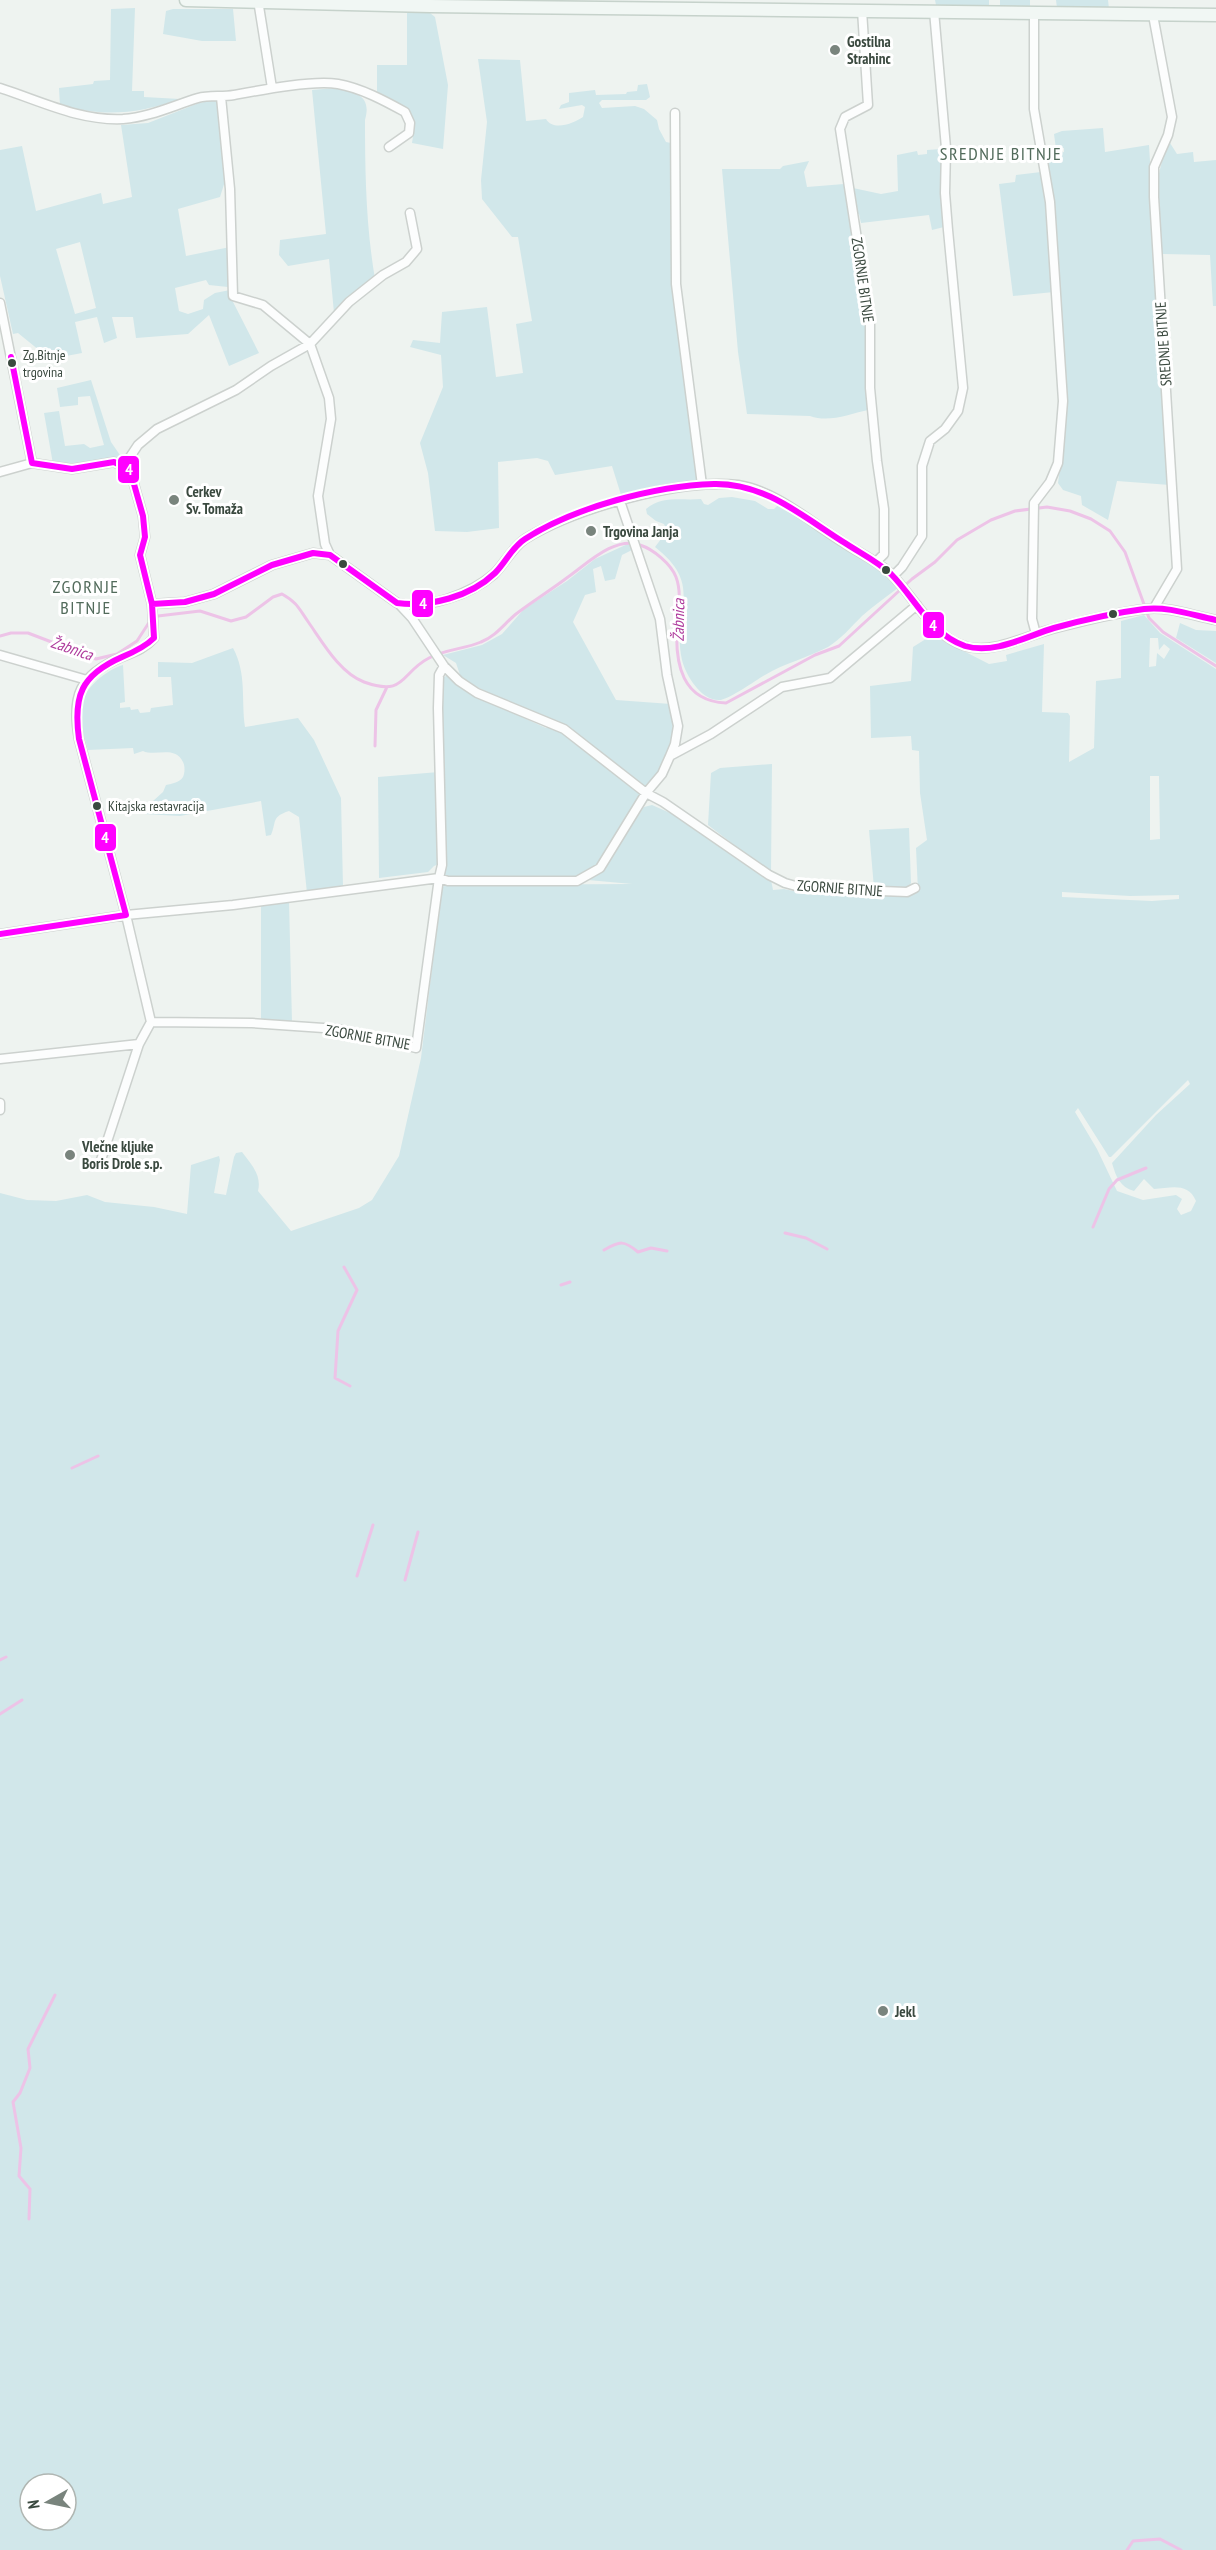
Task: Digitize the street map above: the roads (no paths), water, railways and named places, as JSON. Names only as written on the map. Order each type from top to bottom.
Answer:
[{"type":"main road","points":[[186,0],[1216,15]]},
{"type":"street","points":[[258,1],[272,88]]},
{"type":"street","name":"ZGORNJE BITNJE","points":[[862,10],[868,105],[845,117],[840,129],[870,323],[872,409],[884,509],[884,554],[876,562]]},
{"type":"street","points":[[894,578],[921,536],[922,466],[930,441],[945,429],[958,411],[963,388],[945,193],[946,148],[939,11]]},
{"type":"street","points":[[1034,12],[1035,109],[1050,202],[1063,401],[1058,463],[1050,482],[1034,503],[1032,619],[1036,634]]},
{"type":"street","name":"SREDNJE BITNJE","points":[[1153,15],[1172,117],[1168,135],[1154,167],[1154,197],[1177,569],[1154,608]]},
{"type":"street","points":[[0,88],[61,110],[94,118],[146,116],[200,98],[221,97],[272,88],[335,84],[352,87],[405,112],[410,123],[409,133],[389,147]]},
{"type":"street","points":[[221,97],[230,189],[233,296],[264,305],[310,344],[329,398],[331,419],[318,496],[325,544],[330,555]]},
{"type":"street","points":[[675,113],[676,284],[702,485]]},
{"type":"street","points":[[123,466],[138,445],[157,429],[236,390],[310,344],[349,302],[383,275],[406,262],[417,249],[410,213]]},
{"type":"street","points":[[0,303],[32,463]]},
{"type":"street","points":[[0,472],[32,463],[72,469],[114,462],[130,470],[134,476],[143,516],[145,537],[140,555],[152,608],[154,638],[148,644],[107,665],[87,680],[76,702],[76,723],[151,1022],[140,1044],[100,1163]]},
{"type":"street","points":[[397,603],[417,605],[469,590],[493,574],[516,545],[536,532],[586,510],[702,485],[738,485],[773,497],[876,562],[910,595],[940,631],[969,647],[993,646],[1036,634],[1154,608],[1216,620]]},
{"type":"street","points":[[0,934],[126,915],[233,905],[439,878],[448,880],[577,880],[600,868],[646,793],[662,774],[675,744],[678,726],[667,675],[660,619],[620,501]]},
{"type":"street","points":[[152,608],[214,594],[272,565],[300,555],[313,553],[330,555]]},
{"type":"street","name":"ZGORNJE BITNJE","points":[[330,555],[397,603],[412,618],[442,663],[459,681],[477,693],[564,729],[646,793],[663,802],[769,875],[802,888],[907,892],[915,888]]},
{"type":"street","points":[[670,756],[711,734],[782,687],[831,678],[916,605]]},
{"type":"street","points":[[0,656],[87,680]]},
{"type":"street","name":"ZGORNJE BITNJE","points":[[151,1022],[252,1023],[338,1029],[416,1048],[442,865],[438,708],[439,675],[442,663]]},
{"type":"street","points":[[0,1059],[140,1044]]},
{"type":"street","points":[[0,1103],[0,1110]]},
{"type":"waterway","name":"Žabnica","points":[[0,636],[11,633],[28,633],[96,659],[117,654],[137,641],[150,621],[158,616],[200,611],[231,621],[246,617],[273,597],[282,594],[298,607],[326,648],[347,672],[364,682],[388,687],[401,681],[429,658],[486,639],[516,614],[592,559],[620,544],[630,543],[656,553],[666,562],[676,577],[679,595],[678,654],[684,678],[700,695],[711,701],[726,703],[815,655],[839,646],[957,540],[991,520],[1015,511],[1047,507],[1070,511],[1091,519],[1110,531],[1125,552],[1149,618],[1163,632],[1216,666]]},
{"type":"waterway","points":[[375,746],[376,710],[387,687]]},
{"type":"waterway","points":[[1093,1227],[1109,1189],[1117,1180],[1146,1168]]},
{"type":"waterway","points":[[785,1233],[806,1238],[827,1249]]},
{"type":"waterway","points":[[604,1250],[622,1243],[638,1252],[651,1248],[667,1251]]},
{"type":"waterway","points":[[344,1267],[357,1290],[338,1331],[335,1378],[350,1386]]},
{"type":"waterway","points":[[561,1285],[570,1282]]},
{"type":"waterway","points":[[72,1468],[98,1456]]},
{"type":"waterway","points":[[357,1576],[373,1525]]},
{"type":"waterway","points":[[405,1580],[418,1532]]},
{"type":"waterway","points":[[0,1660],[6,1657]]},
{"type":"waterway","points":[[0,1714],[22,1700]]},
{"type":"waterway","points":[[29,2219],[30,2189],[19,2176],[21,2148],[13,2102],[20,2093],[30,2068],[28,2049],[55,1995]]},
{"type":"waterway","points":[[1127,2550],[1133,2541],[1160,2539],[1181,2550]]},
{"type":"place","name":"Gostilna Strahinc","points":[[835,50]]},
{"type":"place","name":"Zg.Bitnje trgovina","points":[[12,363]]},
{"type":"place","name":"Cerkev Sv. Tomaža","points":[[174,500]]},
{"type":"place","name":"Trgovina Janja","points":[[591,531]]},
{"type":"place","name":"Kitajska restavracija","points":[[97,806]]},
{"type":"place","name":"Vlečne kljuke Boris Drole s.p.","points":[[70,1155]]},
{"type":"place","name":"Jekl","points":[[883,2011]]},
{"type":"district","name":"SREDNJE BITNJE","points":[[1001,153]]},
{"type":"district","name":"ZGORNJE BITNJE","points":[[86,596]]}]
